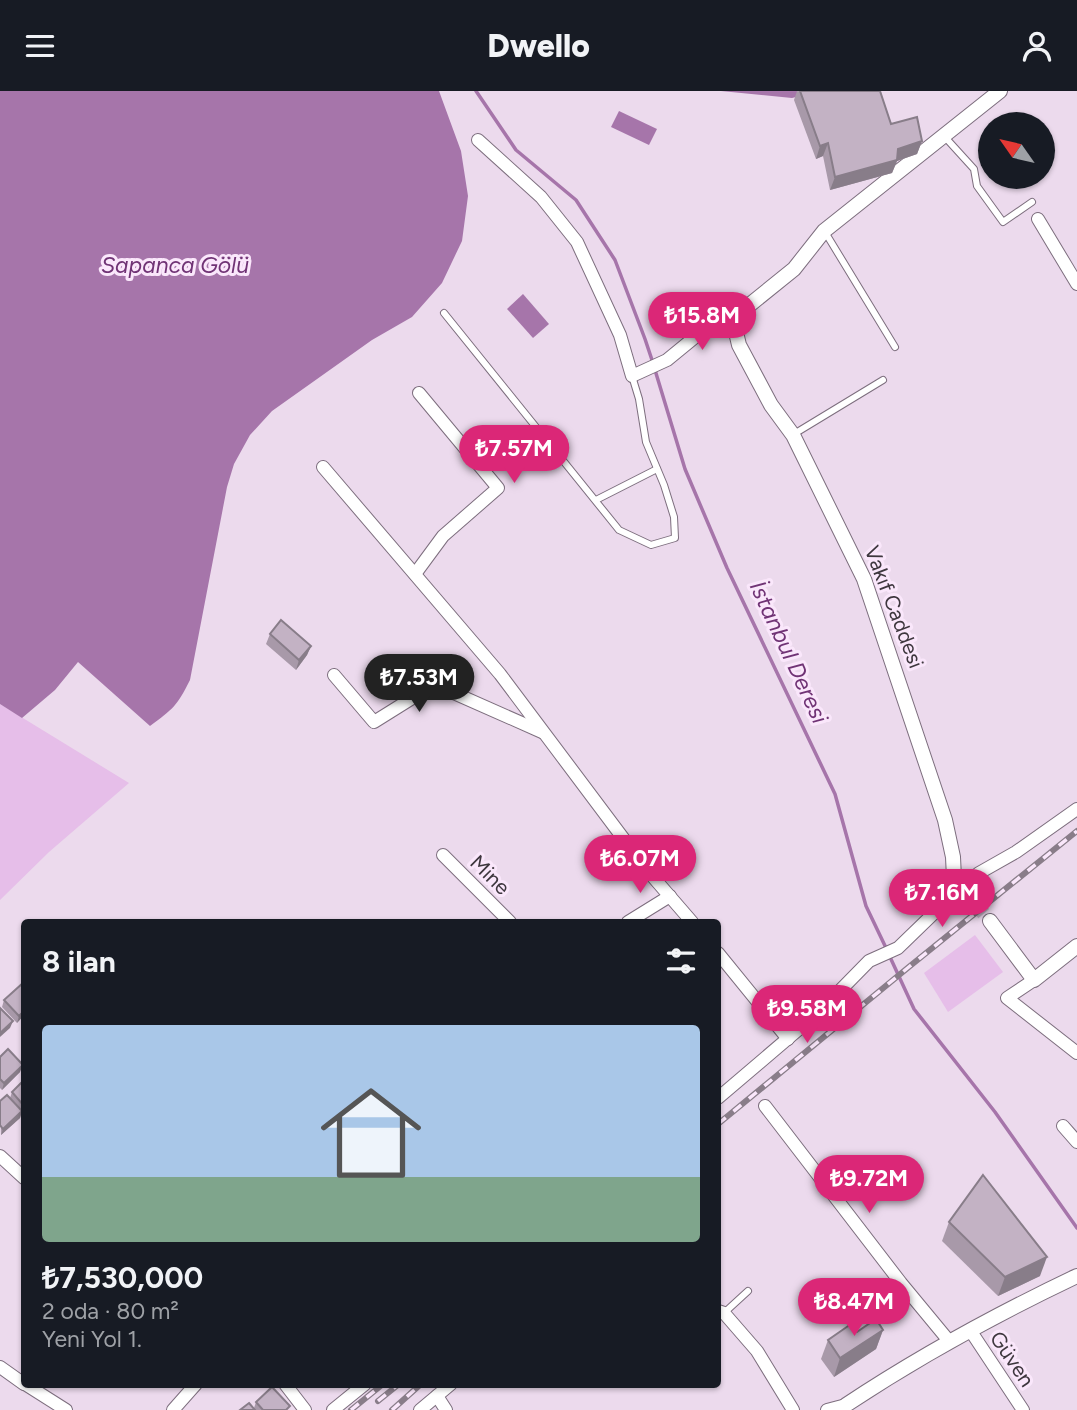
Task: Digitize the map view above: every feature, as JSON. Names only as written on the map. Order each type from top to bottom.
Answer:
[{"type":"street","points":[[478,140],[541,197],[577,242],[620,335],[632,376],[667,360],[728,310],[737,319],[742,311],[793,269],[824,231],[1000,91]]},
{"type":"street","points":[[1038,219],[1077,284]]},
{"type":"street","name":"Vakıf Caddesi","points":[[737,319],[735,328],[739,345],[771,405],[793,435],[864,579],[945,820],[953,857],[954,878],[961,887]]},
{"type":"street","points":[[415,574],[443,535],[498,488],[419,393]]},
{"type":"street","points":[[323,467],[500,674],[647,870],[689,919]]},
{"type":"street","points":[[334,675],[374,722],[414,697],[438,687],[542,732]]},
{"type":"street","points":[[721,1095],[819,1012],[869,961],[898,948],[979,873],[1016,852],[1077,809]]},
{"type":"street","name":"Mine","points":[[443,855],[507,919]]},
{"type":"street","points":[[633,919],[670,896]]},
{"type":"street","points":[[990,921],[1034,980]]},
{"type":"street","points":[[1075,1049],[1007,998],[1077,946]]},
{"type":"street","points":[[721,957],[788,1039]]},
{"type":"street","points":[[765,1107],[949,1342]]},
{"type":"street","points":[[1063,1126],[1077,1142]]},
{"type":"street","points":[[0,1156],[21,1175]]},
{"type":"street","points":[[827,1410],[844,1407],[899,1370],[970,1330],[1077,1276]]},
{"type":"street","points":[[721,1312],[757,1351],[793,1410]]},
{"type":"street","name":"Güven","points":[[970,1330],[1023,1410]]},
{"type":"street","points":[[0,1367],[21,1381]]},
{"type":"street","points":[[31,1388],[66,1410]]},
{"type":"street","points":[[173,1410],[192,1388]]},
{"type":"street","points":[[288,1388],[305,1410]]},
{"type":"street","points":[[333,1410],[360,1388]]},
{"type":"street","points":[[420,1410],[446,1388]]},
{"type":"street","points":[[437,1396],[446,1410]]},
{"type":"lane","points":[[944,136],[974,169],[977,185],[1003,222],[1032,202]]},
{"type":"lane","points":[[824,231],[895,347]]},
{"type":"lane","points":[[444,313],[619,530],[651,545],[675,538],[674,517],[646,442],[632,376]]},
{"type":"lane","points":[[793,435],[883,380]]},
{"type":"lane","points":[[596,500],[657,469]]},
{"type":"lane","points":[[721,1312],[748,1291]]},
{"type":"shaded area","points":[[0,704],[129,783],[49,852],[0,900]]},
{"type":"shaded area","points":[[975,935],[1003,972],[948,1012],[924,973]]},
{"type":"water","name":"Sapanca Gölü","points":[[0,91],[439,91],[461,151],[468,196],[462,241],[442,283],[412,317],[372,340],[272,411],[250,435],[234,464],[227,487],[190,680],[174,706],[150,726],[78,662],[55,690],[22,718],[0,704]]},
{"type":"water","points":[[721,91],[820,91],[792,98]]},
{"type":"water","points":[[619,111],[657,129],[649,145],[611,127]]},
{"type":"water","points":[[523,294],[549,324],[533,338],[507,309]]},
{"type":"building","points":[[800,91],[880,91],[891,124],[917,117],[922,141],[898,149],[897,160],[835,177],[828,143],[820,146]]},
{"type":"building","points":[[281,620],[311,646],[299,660],[270,634]]},
{"type":"building","points":[[21,985],[19,1016],[4,1000]]},
{"type":"building","points":[[0,1008],[13,1021],[0,1033]]},
{"type":"building","points":[[8,1049],[21,1063],[21,1067],[4,1083],[0,1079],[0,1057]]},
{"type":"building","points":[[21,1083],[21,1102],[12,1092]]},
{"type":"building","points":[[7,1095],[21,1110],[3,1129],[0,1125],[0,1101]]},
{"type":"building","points":[[983,1175],[1047,1257],[1005,1277],[949,1222]]},
{"type":"building","points":[[876,1319],[883,1330],[840,1358],[828,1340],[851,1324],[857,1332]]},
{"type":"building","points":[[273,1388],[290,1406],[286,1410],[263,1410],[256,1402]]},
{"type":"building","points":[[249,1403],[255,1410],[240,1410]]},
{"type":"waterway","name":"İstanbul Deresi","points":[[476,91],[516,150],[576,200],[615,260],[653,363]]},
{"type":"waterway","name":"İstanbul Deresi","points":[[655,370],[685,469],[727,568],[835,794],[866,906],[887,950]]},
{"type":"waterway","name":"İstanbul Deresi","points":[[890,957],[914,1009],[995,1112],[1077,1228]]},
{"type":"tunnel","points":[[961,887],[990,921]]},
{"type":"railway","points":[[721,1122],[1077,831]]},
{"type":"railway","points":[[351,1410],[378,1388]]},
{"type":"railway","points":[[378,1401],[394,1388]]},
{"type":"railway","points":[[392,1410],[417,1388]]}]
